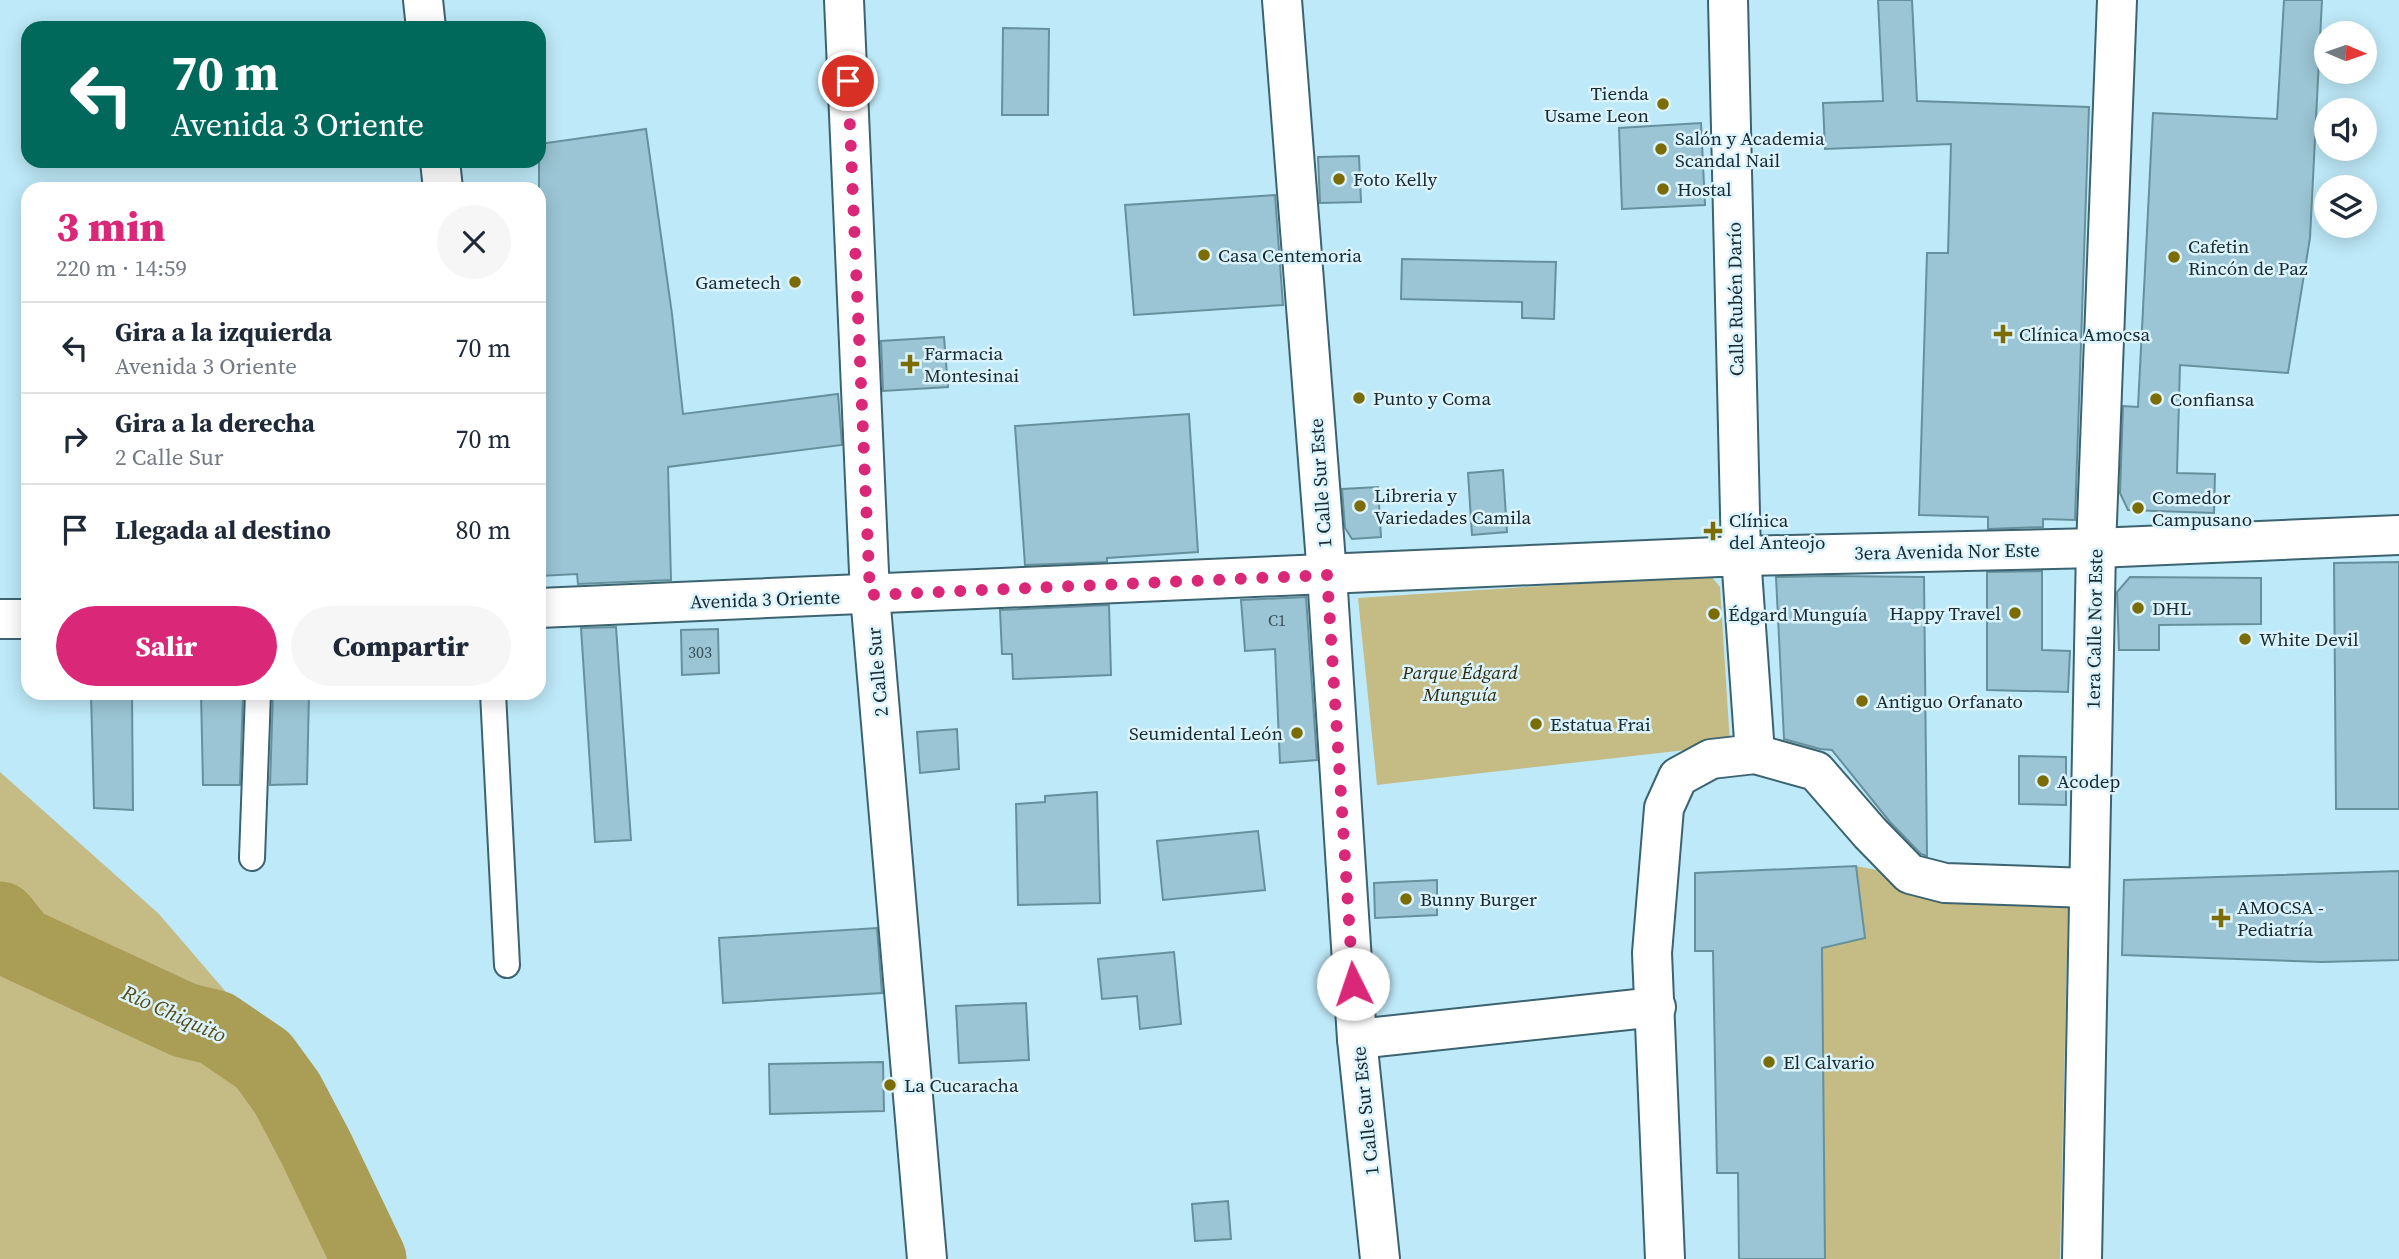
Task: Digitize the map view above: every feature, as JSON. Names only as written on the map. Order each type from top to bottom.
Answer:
[{"type":"street","points":[[423,0],[425,21]]},
{"type":"street","name":"2 Calle Sur","points":[[844,0],[870,595],[927,1259]]},
{"type":"street","name":"1 Calle Sur Este","points":[[1282,0],[1327,575],[1357,1039],[1380,1259]]},
{"type":"street","name":"Calle Rubén Darío","points":[[1728,0],[1741,556],[1755,754]]},
{"type":"street","name":"1era Calle Nor Este","points":[[2082,1259],[2096,548],[2117,0]]},
{"type":"street","name":"3era Avenida Nor Este","points":[[1327,575],[1741,556],[2096,548],[2399,535]]},
{"type":"street","name":"Avenida 3 Oriente","points":[[546,608],[1327,575]]},
{"type":"street","points":[[0,619],[21,619]]},
{"type":"street","points":[[1665,1259],[1652,953],[1664,808],[1678,777],[1711,759],[1755,754],[1816,771],[1910,874],[1945,883],[2088,888]]},
{"type":"street","points":[[1357,1039],[1656,1007]]},
{"type":"lane","points":[[252,858],[258,700]]},
{"type":"lane","points":[[493,700],[507,965]]},
{"type":"green space","name":"Parque Édgard Munguía","points":[[1710,575],[1720,587],[1730,745],[1377,785],[1358,598]]},
{"type":"green space","points":[[0,772],[159,914],[330,1113],[346,1259],[0,1259]]},
{"type":"green space","points":[[1856,866],[2068,907],[2060,1259],[1825,1259],[1822,948],[1865,938]]},
{"type":"building","name":"Clínica Amocsa","points":[[1878,0],[1912,0],[1917,101],[2089,107],[2075,520],[2043,519],[2043,527],[1988,529],[1988,517],[1919,515],[1927,253],[1948,253],[1951,144],[1825,149],[1823,103],[1883,101]]},
{"type":"building","points":[[2284,0],[2322,0],[2321,21],[2314,21],[2314,84],[2318,84],[2317,98],[2314,98],[2310,238],[2288,373],[2180,365],[2177,473],[2215,474],[2214,513],[2128,510],[2120,493],[2123,406],[2138,407],[2153,113],[2277,119]]},
{"type":"building","points":[[1003,28],[1049,29],[1048,115],[1002,115]]},
{"type":"building","points":[[1701,123],[1705,205],[1622,209],[1619,128]]},
{"type":"building","points":[[646,129],[683,414],[838,394],[842,445],[668,467],[671,580],[578,584],[577,574],[546,576],[546,182],[539,182],[539,168],[546,168],[546,143]]},
{"type":"building","name":"Foto Kelly","points":[[1359,156],[1361,202],[1320,203],[1318,157]]},
{"type":"building","name":"Casa Centemoria","points":[[1275,195],[1283,305],[1134,315],[1125,205]]},
{"type":"building","points":[[1402,259],[1556,262],[1554,319],[1522,318],[1522,302],[1401,299]]},
{"type":"building","name":"Farmacia Montesinai","points":[[944,337],[948,387],[883,391],[881,341]]},
{"type":"building","points":[[1189,414],[1198,552],[1107,558],[1107,562],[1025,565],[1015,426]]},
{"type":"building","points":[[1503,470],[1507,532],[1472,535],[1468,473]]},
{"type":"building","name":"Libreria y Variedades Camila","points":[[1378,487],[1381,537],[1352,539],[1345,528],[1342,489]]},
{"type":"building","points":[[2399,562],[2399,809],[2336,809],[2334,563]]},
{"type":"building","points":[[2042,571],[2042,650],[2070,651],[2068,692],[1987,690],[1987,572]]},
{"type":"building","name":"Antiguo Orfanato","points":[[1776,577],[1924,577],[1927,856],[1921,854],[1890,822],[1832,750],[1784,739]]},
{"type":"building","points":[[2130,577],[2261,578],[2261,624],[2159,625],[2159,650],[2119,650],[2117,592]]},
{"type":"building","points":[[1306,597],[1317,760],[1280,763],[1275,649],[1245,651],[1241,600]]},
{"type":"building","points":[[1109,605],[1111,675],[1013,679],[1012,654],[1002,654],[1000,610]]},
{"type":"building","points":[[616,627],[631,840],[595,842],[581,628]]},
{"type":"building","points":[[718,629],[719,673],[682,675],[681,630]]},
{"type":"building","points":[[91,700],[132,700],[133,810],[94,808]]},
{"type":"building","points":[[201,700],[243,700],[240,785],[203,785]]},
{"type":"building","points":[[273,700],[309,700],[307,784],[270,785]]},
{"type":"building","points":[[957,729],[959,769],[920,773],[917,732]]},
{"type":"building","name":"Acodep","points":[[2019,756],[2066,757],[2066,805],[2019,804]]},
{"type":"building","points":[[1097,792],[1100,903],[1018,905],[1016,804],[1045,802],[1045,796]]},
{"type":"building","points":[[1258,831],[1265,890],[1163,900],[1157,841]]},
{"type":"building","name":"El Calvario","points":[[1856,866],[1865,938],[1822,948],[1825,1259],[1739,1259],[1738,1173],[1717,1173],[1713,951],[1695,951],[1695,873]]},
{"type":"building","name":"AMOCSA - Pediatría","points":[[2399,871],[2399,960],[2321,962],[2122,955],[2124,880]]},
{"type":"building","name":"Bunny Burger","points":[[1437,880],[1437,915],[1375,918],[1374,883]]},
{"type":"building","points":[[877,928],[882,993],[723,1003],[719,938]]},
{"type":"building","points":[[1174,952],[1181,1024],[1140,1029],[1137,996],[1102,999],[1098,959]]},
{"type":"building","points":[[1026,1003],[1029,1060],[959,1063],[956,1006]]},
{"type":"building","points":[[883,1062],[884,1111],[770,1114],[769,1064]]},
{"type":"building","points":[[1228,1201],[1231,1239],[1195,1241],[1192,1204]]},
{"type":"waterway","name":"Río Chiquito","points":[[0,919],[20,944],[184,1020],[216,1028],[263,1060],[287,1093],[369,1259]]},
{"type":"place","name":"Tienda Usame Leon","points":[[1663,104]]},
{"type":"place","name":"Salón y Academia Scandal Nail","points":[[1661,149]]},
{"type":"place","name":"Foto Kelly","points":[[1339,179]]},
{"type":"place","name":"Hostal","points":[[1663,189]]},
{"type":"place","name":"Casa Centemoria","points":[[1204,255]]},
{"type":"place","name":"Cafetin Rincón de Paz","points":[[2174,257]]},
{"type":"place","name":"Gametech","points":[[795,282]]},
{"type":"place","name":"Clínica Amocsa","points":[[2003,334]]},
{"type":"place","name":"Farmacia Montesinai","points":[[910,364]]},
{"type":"place","name":"Punto y Coma","points":[[1359,398]]},
{"type":"place","name":"Confiansa","points":[[2156,399]]},
{"type":"place","name":"Libreria y Variedades Camila","points":[[1360,506]]},
{"type":"place","name":"Comedor Campusano","points":[[2138,508]]},
{"type":"place","name":"Clínica del Anteojo","points":[[1713,531]]},
{"type":"place","name":"DHL","points":[[2138,608]]},
{"type":"place","name":"Happy Travel","points":[[2015,613]]},
{"type":"place","name":"Édgard Munguía","points":[[1714,614]]},
{"type":"place","name":"White Devil","points":[[2245,639]]},
{"type":"place","name":"Antiguo Orfanato","points":[[1862,701]]},
{"type":"place","name":"Estatua Frai","points":[[1536,724]]},
{"type":"place","name":"Seumidental León","points":[[1297,733]]},
{"type":"place","name":"Acodep","points":[[2043,781]]},
{"type":"place","name":"Bunny Burger","points":[[1406,899]]},
{"type":"place","name":"AMOCSA - Pediatría","points":[[2221,918]]},
{"type":"place","name":"El Calvario","points":[[1769,1062]]},
{"type":"place","name":"La Cucaracha","points":[[890,1085]]},
{"type":"route","points":[[848,81],[870,595],[1327,575],[1353,984]]}]
